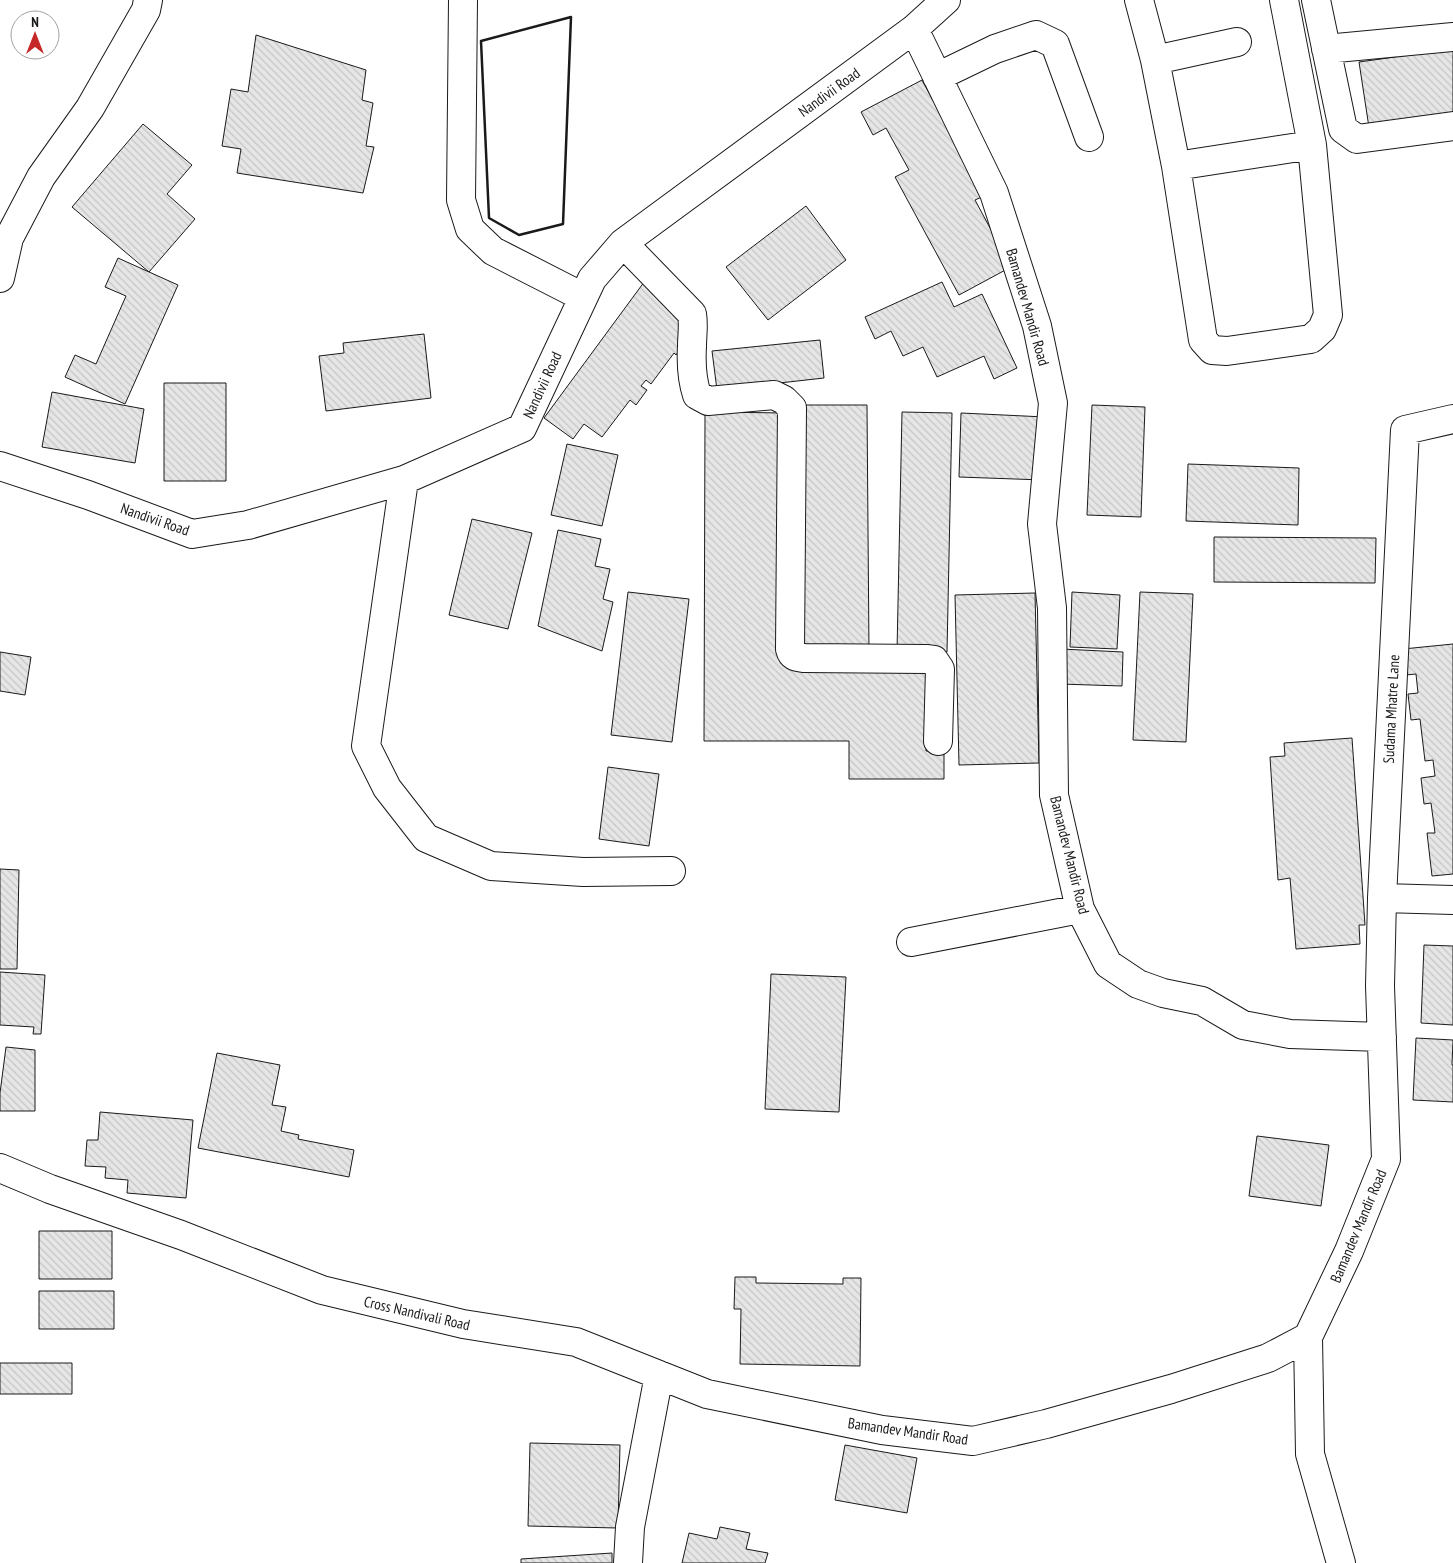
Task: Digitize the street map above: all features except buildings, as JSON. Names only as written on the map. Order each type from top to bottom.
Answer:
[{"type":"street","points":[[0,278],[9,238],[41,177],[90,108],[146,10],[148,0]]},
{"type":"street","points":[[463,0],[461,200],[470,229],[493,251],[584,297]]},
{"type":"street","name":"Nandivii Road","points":[[0,466],[88,495],[192,534],[248,525],[404,480],[522,428],[592,279],[623,242],[914,29],[946,0]]},
{"type":"street","points":[[1139,0],[1155,60],[1176,166],[1203,340],[1212,350],[1227,351],[1311,339],[1322,329],[1328,315],[1312,145],[1284,0]]},
{"type":"street","points":[[1316,0],[1343,129],[1349,135],[1357,139],[1364,139],[1453,126]]},
{"type":"street","name":"Bamandev Mandir Road","points":[[659,1375],[707,1394],[882,1430],[973,1441],[1046,1424],[1172,1389],[1268,1358],[1308,1337],[1349,1251],[1386,1158],[1382,1037],[1290,1034],[1243,1024],[1202,1002],[1163,993],[1138,984],[1108,964],[1080,909],[1054,795],[1052,608],[1042,524],[1053,403],[1037,326],[994,192],[914,29]]},
{"type":"street","points":[[937,77],[995,49],[1036,35],[1055,44],[1088,137]]},
{"type":"street","points":[[1326,49],[1453,37]]},
{"type":"street","points":[[1155,60],[1237,42]]},
{"type":"street","points":[[1176,166],[1312,145]]},
{"type":"street","points":[[623,242],[692,314],[694,327],[692,345],[694,384],[697,395],[708,401],[774,395],[784,400],[792,408],[791,654],[794,657],[804,658],[934,660],[940,669],[938,741]]},
{"type":"street","name":"Sudama Mhatre Lane","points":[[1382,1037],[1380,986],[1382,898],[1405,430],[1453,419]]},
{"type":"street","points":[[404,480],[366,746],[387,788],[426,838],[491,866],[583,872],[671,871]]},
{"type":"street","points":[[1382,898],[1453,900]]},
{"type":"street","points":[[911,942],[1080,909]]},
{"type":"street","name":"Cross Nandivali Road","points":[[0,1168],[50,1189],[181,1236],[322,1290],[463,1324],[576,1342],[659,1375]]},
{"type":"street","points":[[1308,1337],[1310,1454],[1341,1563]]},
{"type":"street","points":[[628,1563],[630,1527],[659,1375]]},
{"type":"wall","points":[[571,17],[563,224],[519,235],[489,218],[481,41],[571,17]]}]
